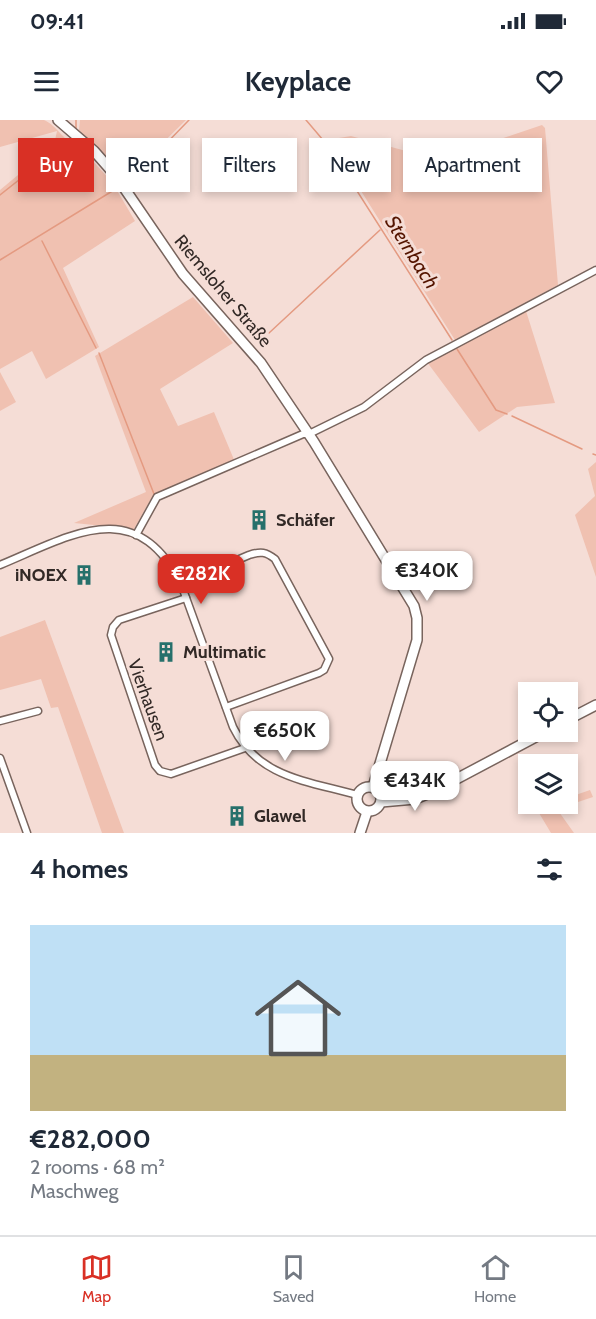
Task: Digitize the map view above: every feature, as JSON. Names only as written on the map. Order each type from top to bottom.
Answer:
[{"type":"main road","name":"Riemsloher Straße","points":[[58,120],[94,151],[116,176],[170,257],[261,363],[309,434],[408,595],[417,618],[417,640],[373,788]]},
{"type":"main road","points":[[578,714],[596,705]]},
{"type":"main road","points":[[381,802],[408,800],[430,793],[526,742]]},
{"type":"main road","points":[[365,788],[373,788],[379,792],[381,802],[377,809],[367,812],[358,805],[357,795],[365,788]]},
{"type":"main road","points":[[360,833],[367,812]]},
{"type":"street","points":[[136,535],[153,500],[158,497],[303,434],[309,434],[364,407],[426,360],[596,270]]},
{"type":"street","points":[[0,565],[85,531],[108,528],[136,535],[164,555],[181,584],[226,707],[245,748],[259,762],[276,771],[357,795]]},
{"type":"street","points":[[181,584],[260,551],[268,554],[275,559],[329,659],[324,670],[319,673],[226,707]]},
{"type":"street","name":"Vierhausen","points":[[186,598],[119,620],[113,627],[111,635],[111,644],[155,765],[160,771],[171,774],[245,748]]},
{"type":"street","points":[[0,722],[38,711]]},
{"type":"street","points":[[0,758],[27,833]]},
{"type":"shaded area","points":[[0,120],[44,120],[49,123],[65,138],[56,138],[57,131],[32,138],[18,138],[18,142],[0,147]]},
{"type":"shaded area","points":[[80,120],[186,120],[168,138],[106,138],[106,156],[94,144],[94,138],[87,138],[79,130]]},
{"type":"shaded area","points":[[542,125],[545,128],[558,285],[455,340],[362,192],[391,192],[391,147],[403,150],[403,192],[542,192],[542,138],[504,138]]},
{"type":"shaded area","points":[[94,162],[106,175],[106,192],[118,192],[135,221],[63,268],[99,347],[46,379],[32,351],[0,369],[0,190],[18,175],[18,192],[94,192]]},
{"type":"shaded area","points":[[193,297],[233,343],[160,389],[178,426],[214,412],[235,462],[152,497],[134,529],[74,523],[146,492],[95,356]]},
{"type":"shaded area","points":[[526,311],[555,403],[517,407],[479,432],[427,362]]},
{"type":"shaded area","points":[[0,372],[16,402],[0,411]]},
{"type":"shaded area","points":[[596,462],[596,577],[575,515],[595,496],[588,469]]},
{"type":"shaded area","points":[[45,620],[124,833],[102,833],[58,707],[51,708],[41,679],[0,690],[0,637]]},
{"type":"shaded area","points":[[590,790],[593,797],[578,802],[578,794]]},
{"type":"shaded area","points":[[540,814],[561,814],[574,833],[551,833]]},
{"type":"waterway","points":[[76,120],[76,129]]},
{"type":"waterway","name":"Sternbach","points":[[172,138],[189,120]]},
{"type":"waterway","name":"Sternbach","points":[[306,120],[329,147],[452,340]]},
{"type":"waterway","points":[[0,195],[18,181]]},
{"type":"waterway","name":"Sternbach","points":[[0,260],[111,192]]},
{"type":"waterway","points":[[269,333],[380,230]]},
{"type":"waterway","points":[[42,241],[96,348]]},
{"type":"waterway","name":"Sternbach","points":[[457,349],[496,410],[507,414]]},
{"type":"waterway","points":[[99,353],[154,494]]},
{"type":"waterway","name":"Sternbach","points":[[512,416],[582,449]]},
{"type":"place","name":"Schäfer","points":[[259,520]]},
{"type":"place","name":"iNOEX","points":[[84,575]]},
{"type":"place","name":"Multimatic","points":[[166,652]]},
{"type":"place","name":"Glawel","points":[[237,816]]}]
